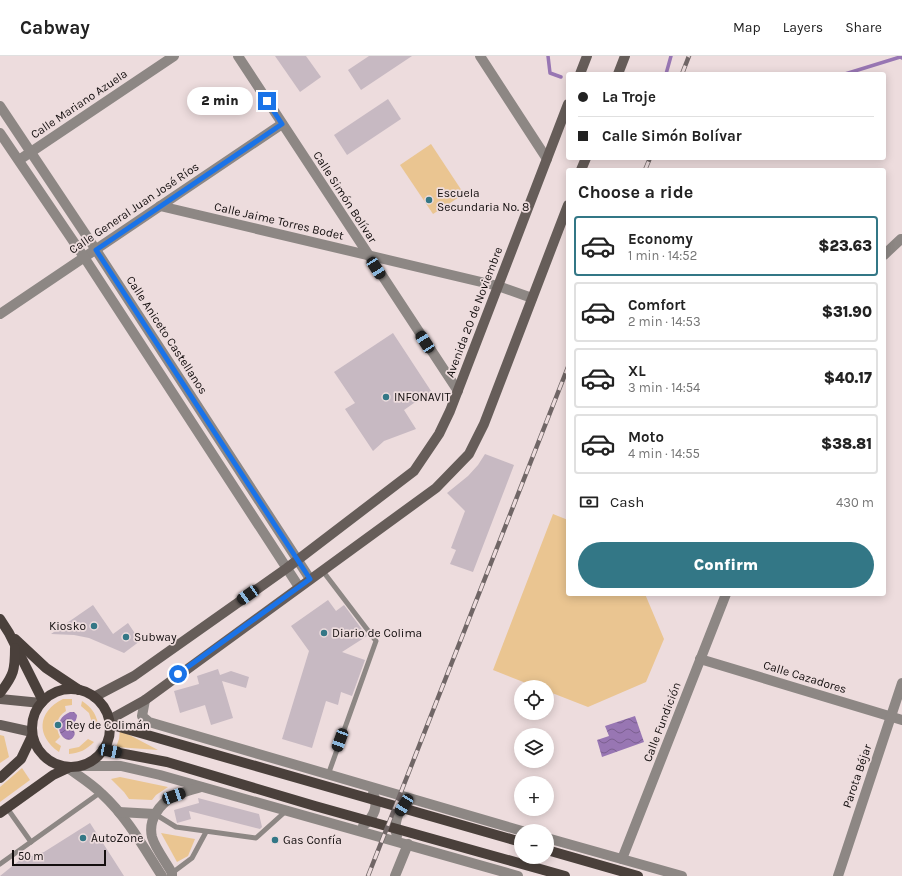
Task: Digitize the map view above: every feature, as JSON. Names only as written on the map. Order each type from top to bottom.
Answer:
[{"type":"main road","points":[[581,72],[586,56]]},
{"type":"main road","points":[[619,72],[625,56]]},
{"type":"main road","name":"Avenida 20 de Noviembre","points":[[94,697],[134,676],[287,568],[414,471],[439,434],[458,391],[566,109]]},
{"type":"main road","points":[[109,722],[145,700],[436,488],[469,454],[484,424],[566,210]]},
{"type":"main road","points":[[0,619],[9,633],[42,702]]},
{"type":"main road","points":[[4,810],[53,775],[68,768],[89,763],[103,750],[109,736],[109,722],[101,704],[94,697],[79,690],[46,668],[9,633]]},
{"type":"main road","points":[[0,693],[15,667],[14,644]]},
{"type":"main road","points":[[68,768],[54,764],[40,753],[32,734],[32,722],[35,712],[48,696],[63,690],[79,690]]},
{"type":"main road","points":[[0,699],[42,702]]},
{"type":"main road","points":[[109,722],[173,743],[514,840]]},
{"type":"main road","points":[[0,725],[32,734]]},
{"type":"main road","points":[[0,778],[21,760],[32,734]]},
{"type":"main road","points":[[103,750],[167,762],[322,808],[565,876]]},
{"type":"main road","points":[[554,852],[638,876]]},
{"type":"street","name":"Calle Mariano Azuela","points":[[19,160],[174,56]]},
{"type":"street","name":"Calle Simón Bolívar","points":[[238,56],[458,391]]},
{"type":"street","points":[[480,56],[547,159]]},
{"type":"street","name":"Calle Aniceto Castellanos","points":[[0,106],[96,250],[310,579]]},
{"type":"street","name":"Calle General Juan José Ríos","points":[[0,314],[282,124]]},
{"type":"street","points":[[0,132],[84,257],[299,587]]},
{"type":"street","name":"Calle Jaime Torres Bodet","points":[[160,206],[498,286],[532,298]]},
{"type":"street","points":[[886,253],[901,239]]},
{"type":"street","name":"Calle Fundición","points":[[622,859],[725,596]]},
{"type":"street","name":"Calle Cazadores","points":[[700,659],[902,720]]},
{"type":"street","name":"Parota Béjar","points":[[838,876],[902,683]]},
{"type":"street","points":[[145,700],[142,716],[149,722],[514,829]]},
{"type":"street","points":[[80,766],[121,766],[160,775],[518,876]]},
{"type":"street","points":[[68,768],[101,792],[119,812],[169,875]]},
{"type":"street","points":[[352,829],[364,825],[373,815],[376,806],[374,794],[368,786]]},
{"type":"street","points":[[169,875],[153,838],[151,827],[155,814],[164,803],[174,796],[201,787]]},
{"type":"street","points":[[395,876],[404,843],[396,831],[396,822],[404,805],[413,800]]},
{"type":"street","points":[[119,812],[155,814]]},
{"type":"street","points":[[554,840],[682,876]]},
{"type":"lane","points":[[322,570],[376,641],[328,775]]},
{"type":"lane","points":[[0,864],[101,792]]},
{"type":"lane","points":[[4,810],[31,842]]},
{"type":"lane","points":[[155,814],[176,827],[256,838],[286,811]]},
{"type":"lane","points":[[169,875],[192,858],[206,832]]},
{"type":"shaded area","points":[[431,144],[464,194],[433,214],[400,165]]},
{"type":"shaded area","points":[[553,514],[566,519],[566,596],[646,596],[664,639],[646,682],[588,707],[554,694],[554,680],[518,680],[493,670]]},
{"type":"shaded area","points":[[63,699],[72,699],[72,705],[65,706],[66,711],[60,716],[57,722],[57,730],[60,737],[55,742],[61,746],[59,752],[46,739],[43,732],[43,724],[44,717],[48,711],[54,704]]},
{"type":"shaded area","points":[[82,701],[92,710],[98,723],[92,723],[89,713],[81,706]]},
{"type":"shaded area","points":[[120,730],[158,750],[116,747]]},
{"type":"shaded area","points":[[0,735],[4,736],[9,757],[0,763]]},
{"type":"shaded area","points":[[88,739],[94,742],[83,751],[69,754],[69,749],[79,747]]},
{"type":"shaded area","points":[[22,768],[30,780],[0,802],[0,787]]},
{"type":"shaded area","points":[[120,777],[168,787],[156,795],[152,800],[129,799],[111,779]]},
{"type":"shaded area","points":[[161,833],[195,839],[188,856],[177,862]]},
{"type":"water","points":[[70,712],[74,712],[77,717],[73,727],[75,735],[71,739],[67,740],[60,733],[59,728],[63,716]]},
{"type":"water","points":[[635,716],[644,742],[602,757],[597,740],[609,736],[605,726]]},
{"type":"building","points":[[275,56],[306,56],[321,77],[300,92]]},
{"type":"building","points":[[369,56],[412,56],[361,90],[348,70]]},
{"type":"building","points":[[388,99],[401,119],[347,155],[334,135]]},
{"type":"building","name":"INFONAVIT","points":[[393,333],[431,391],[404,410],[416,429],[384,441],[373,451],[345,409],[355,403],[334,372]]},
{"type":"building","points":[[485,454],[514,465],[473,572],[450,564],[456,550],[451,548],[465,511],[447,493],[468,476]]},
{"type":"building","points":[[328,600],[336,611],[344,605],[367,636],[342,652],[365,660],[352,696],[341,692],[338,705],[326,701],[312,748],[282,739],[309,651],[291,626]]},
{"type":"building","points":[[93,605],[113,634],[128,623],[140,641],[124,653],[89,638],[74,635],[51,634]]},
{"type":"building","points":[[218,669],[220,675],[231,671],[249,677],[246,688],[222,681],[233,718],[211,725],[205,705],[180,713],[174,691],[199,684],[197,676]]},
{"type":"building","points":[[198,798],[259,814],[262,827],[260,829],[189,811],[191,819],[177,823],[174,810],[199,803]]},
{"type":"building","name":"AutoZone","points":[[90,823],[124,876],[0,876],[20,860],[44,852]]},
{"type":"waterway","points":[[548,56],[550,73],[561,77]]},
{"type":"waterway","points":[[667,72],[671,56]]},
{"type":"waterway","points":[[851,72],[900,57],[902,58]]},
{"type":"railway","points":[[683,72],[689,56]]},
{"type":"railway","points":[[646,168],[649,160]]},
{"type":"railway","points":[[368,876],[566,372]]},
{"type":"place","name":"Escuela Secundaria No. 8","points":[[429,200]]},
{"type":"place","name":"INFONAVIT","points":[[386,397]]},
{"type":"place","name":"Kiosko","points":[[94,626]]},
{"type":"place","name":"Diario de Colima","points":[[324,633]]},
{"type":"place","name":"Subway","points":[[126,637]]},
{"type":"place","name":"Rey de Colimán","points":[[58,725]]},
{"type":"place","name":"AutoZone","points":[[83,838]]},
{"type":"place","name":"Gas Confía","points":[[275,840]]},
{"type":"route","points":[[178,674],[310,579],[96,250],[282,124],[267,101]]}]
